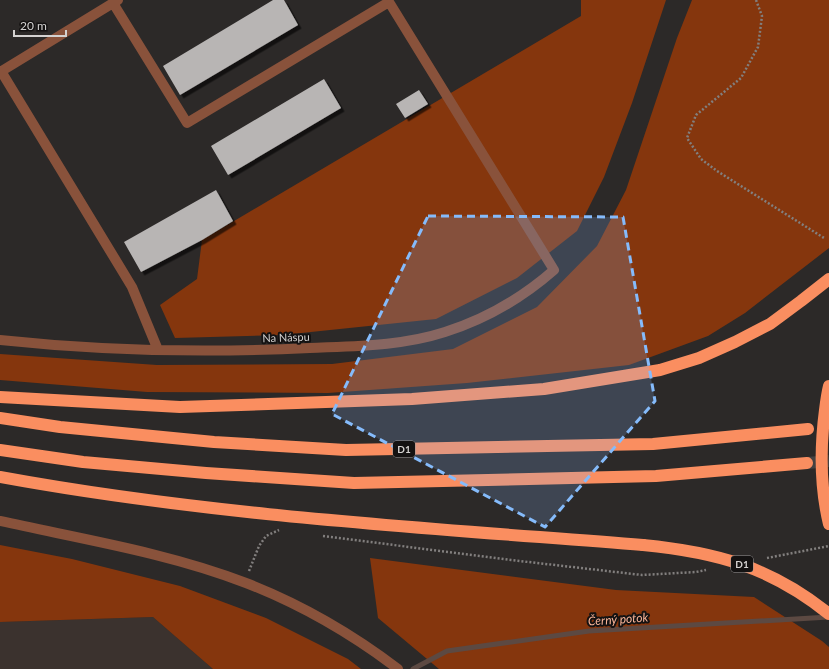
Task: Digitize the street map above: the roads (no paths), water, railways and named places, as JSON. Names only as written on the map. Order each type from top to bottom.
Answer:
[{"type":"highway","points":[[0,397],[180,408],[412,399],[544,389],[660,370],[699,358],[770,324],[829,279]]},
{"type":"highway","points":[[829,386],[822,434],[822,472],[829,524]]},
{"type":"highway","name":"D1","points":[[0,418],[83,430],[214,442],[346,450],[653,444],[808,429]]},
{"type":"highway","points":[[0,450],[83,462],[206,473],[354,482],[656,476],[807,463]]},
{"type":"highway","name":"D1","points":[[0,476],[56,487],[219,509],[675,548],[736,562],[765,573],[793,588],[829,614]]},
{"type":"street","points":[[158,350],[132,287],[0,72],[116,2],[187,123],[388,1]]},
{"type":"street","name":"Na Náspu","points":[[0,340],[94,348],[158,350],[316,348],[384,343],[426,337],[464,326],[503,308],[538,284],[554,270],[388,1]]},
{"type":"street","points":[[0,521],[179,562],[245,583],[263,590],[312,614],[343,632],[398,669]]},
{"type":"waterway","name":"Černý potok","points":[[413,669],[447,651],[589,631],[829,617]]},
{"type":"tunnel","points":[[807,463],[829,461]]}]
